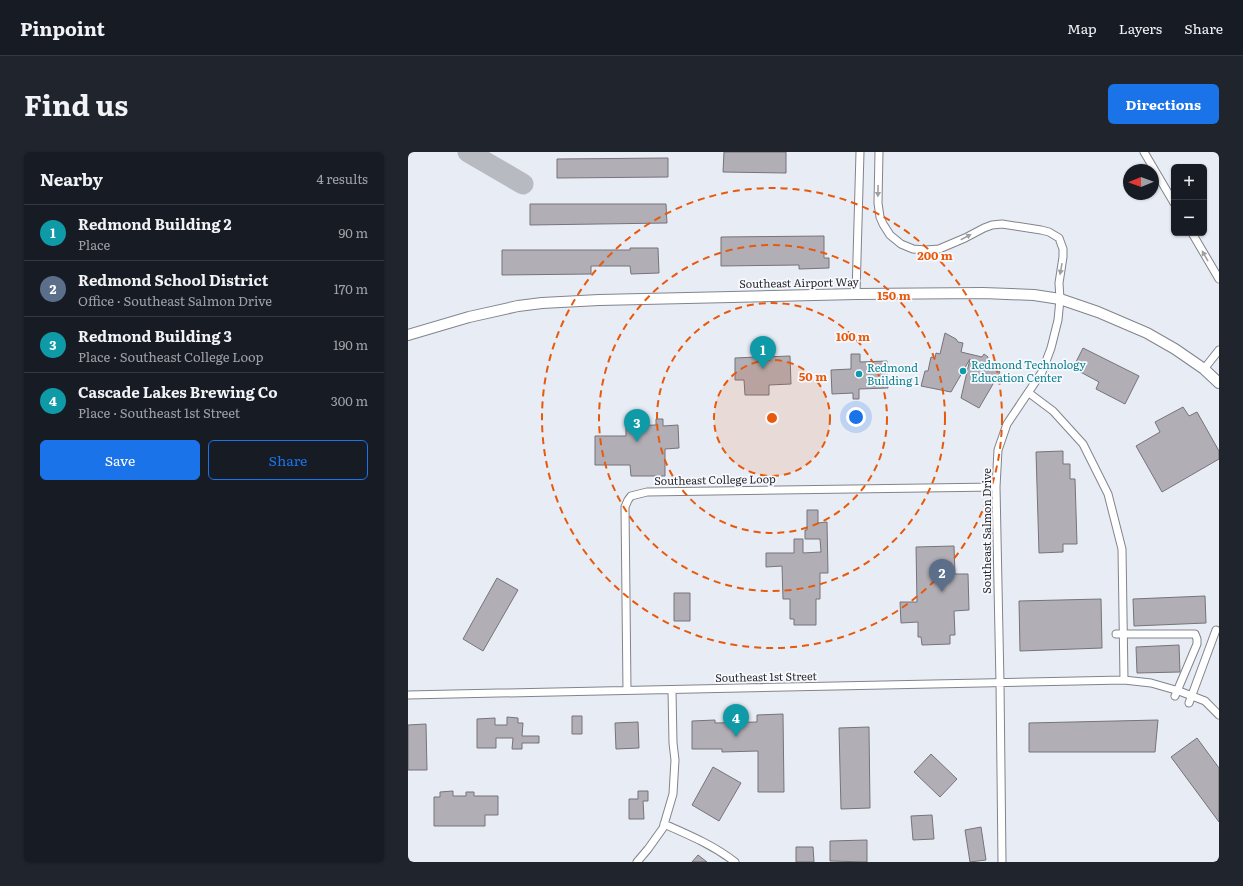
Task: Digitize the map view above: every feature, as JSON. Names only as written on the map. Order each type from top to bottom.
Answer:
[{"type":"main road","name":"Southeast Airport Way","points":[[408,335],[518,306],[542,303],[599,300],[856,294],[983,293],[1034,295],[1060,299],[1098,312],[1147,333],[1175,349],[1204,369],[1219,383]]},
{"type":"street","points":[[856,294],[860,152]]},
{"type":"street","name":"Southeast Salmon Drive","points":[[878,152],[879,210],[883,224],[890,235],[901,244],[913,249],[933,250],[946,247],[992,225],[1007,224],[1046,231],[1053,234],[1059,238],[1063,250],[1064,257],[1059,283],[1060,299],[1058,320],[1051,348],[1042,372],[1029,393],[1019,404],[1007,424],[998,450],[996,486],[1002,862]]},
{"type":"street","points":[[1144,152],[1172,200]]},
{"type":"street","points":[[1194,236],[1219,279]]},
{"type":"street","points":[[1204,369],[1219,350]]},
{"type":"street","points":[[1029,393],[1053,411],[1083,444],[1108,494],[1122,549],[1124,680]]},
{"type":"street","name":"Southeast College Loop","points":[[627,690],[625,508],[628,500],[632,496],[647,492],[996,486]]},
{"type":"street","points":[[1189,703],[1216,630]]},
{"type":"street","points":[[1116,634],[1195,634],[1197,639],[1196,644],[1175,696]]},
{"type":"street","name":"Southeast 1st Street","points":[[408,695],[1124,680],[1151,683],[1179,691],[1205,701],[1219,715]]},
{"type":"street","points":[[637,862],[663,828],[673,794],[675,760],[673,742],[672,690]]},
{"type":"street","points":[[664,824],[701,840],[721,851],[735,862]]},
{"type":"building","points":[[724,152],[786,152],[786,173],[723,172]]},
{"type":"building","points":[[668,158],[668,177],[557,178],[557,159]]},
{"type":"building","points":[[530,204],[666,204],[667,223],[530,225]]},
{"type":"building","points":[[824,236],[824,258],[829,258],[829,268],[799,269],[799,265],[721,266],[721,237]]},
{"type":"building","points":[[630,248],[658,248],[659,273],[631,274],[630,266],[591,266],[591,274],[502,275],[502,250],[630,250]]},
{"type":"building","name":"Redmond Technology Education Center","points":[[945,333],[956,339],[958,342],[963,343],[961,352],[982,357],[984,354],[988,357],[987,365],[1000,372],[979,408],[961,398],[970,359],[951,392],[921,386],[925,371],[928,371],[931,357],[935,358],[936,353],[940,354]]},
{"type":"building","points":[[1083,348],[1139,376],[1125,404],[1096,389],[1099,382],[1073,368]]},
{"type":"building","points":[[757,351],[764,351],[764,357],[790,356],[791,384],[769,385],[769,395],[745,395],[744,380],[735,380],[735,358],[757,357]]},
{"type":"building","name":"Redmond Building 1","points":[[851,354],[860,354],[860,362],[887,361],[888,388],[859,389],[859,399],[853,399],[853,393],[832,394],[831,370],[851,369]]},
{"type":"building","points":[[1183,407],[1189,416],[1197,412],[1219,451],[1219,459],[1162,492],[1136,446],[1160,432],[1155,422]]},
{"type":"building","points":[[656,419],[663,419],[663,426],[678,425],[679,448],[665,449],[665,476],[631,476],[630,465],[595,465],[595,436],[626,436],[626,426],[656,425]]},
{"type":"building","points":[[1063,451],[1063,464],[1070,464],[1070,479],[1075,479],[1077,544],[1063,544],[1063,552],[1039,553],[1036,452]]},
{"type":"building","points":[[807,510],[818,510],[818,523],[827,522],[828,573],[820,573],[820,599],[816,599],[816,625],[794,625],[794,619],[790,619],[790,599],[783,599],[782,566],[766,567],[766,553],[794,553],[794,539],[803,539],[803,553],[821,552],[820,539],[805,539],[805,530],[807,530]]},
{"type":"building","points":[[954,546],[955,574],[968,574],[969,610],[954,611],[955,635],[950,635],[950,644],[922,645],[921,637],[918,637],[918,622],[901,623],[900,602],[917,602],[916,547]]},
{"type":"building","points":[[497,578],[518,590],[483,651],[463,639]]},
{"type":"building","points":[[674,593],[690,593],[690,621],[674,621]]},
{"type":"building","points":[[1205,596],[1206,623],[1134,626],[1133,599]]},
{"type":"building","points":[[1101,599],[1102,648],[1020,651],[1019,601]]},
{"type":"building","points":[[1179,645],[1180,672],[1137,673],[1136,647]]},
{"type":"building","points":[[783,714],[784,792],[758,792],[758,751],[722,752],[722,749],[692,749],[692,721],[715,720],[715,723],[757,722],[757,715]]},
{"type":"building","points":[[572,716],[582,716],[582,734],[572,734]]},
{"type":"building","points":[[507,717],[518,718],[518,723],[523,723],[522,736],[539,736],[539,743],[522,743],[522,749],[512,749],[513,738],[496,738],[496,748],[477,748],[477,719],[495,718],[495,725],[507,725]]},
{"type":"building","points":[[1158,720],[1155,752],[1029,752],[1029,723]]},
{"type":"building","points":[[638,722],[639,748],[616,749],[615,723]]},
{"type":"building","points":[[426,724],[427,770],[408,770],[408,725]]},
{"type":"building","points":[[869,727],[870,808],[841,809],[839,728]]},
{"type":"building","points":[[1197,738],[1219,768],[1219,822],[1171,757]]},
{"type":"building","points":[[931,754],[957,779],[940,797],[914,772]]},
{"type":"building","points":[[713,767],[741,783],[719,821],[692,805]]},
{"type":"building","points":[[453,791],[453,796],[466,796],[466,792],[474,792],[474,796],[498,796],[498,815],[485,815],[485,826],[434,826],[434,797],[440,797],[440,792]]},
{"type":"building","points":[[638,791],[648,791],[648,801],[643,801],[644,819],[629,819],[629,799],[638,799]]},
{"type":"building","points":[[932,815],[934,839],[913,840],[911,816]]},
{"type":"building","points":[[981,827],[986,860],[970,862],[965,830]]},
{"type":"building","points":[[867,840],[867,862],[830,861],[830,841]]},
{"type":"building","points":[[796,847],[813,847],[814,862],[796,862]]},
{"type":"building","points":[[698,855],[707,862],[692,862]]},
{"type":"taxiway","points":[[468,152],[523,184]]},
{"type":"place","name":"Redmond Building 2","points":[[763,369]]},
{"type":"place","name":"Redmond Technology Education Center","points":[[963,371]]},
{"type":"place","name":"Redmond Building 1","points":[[859,374]]},
{"type":"place","name":"Redmond Building 3","points":[[637,442]]},
{"type":"place","name":"Redmond School District","points":[[942,592]]},
{"type":"place","name":"Cascade Lakes Brewing Co","points":[[736,737]]}]
